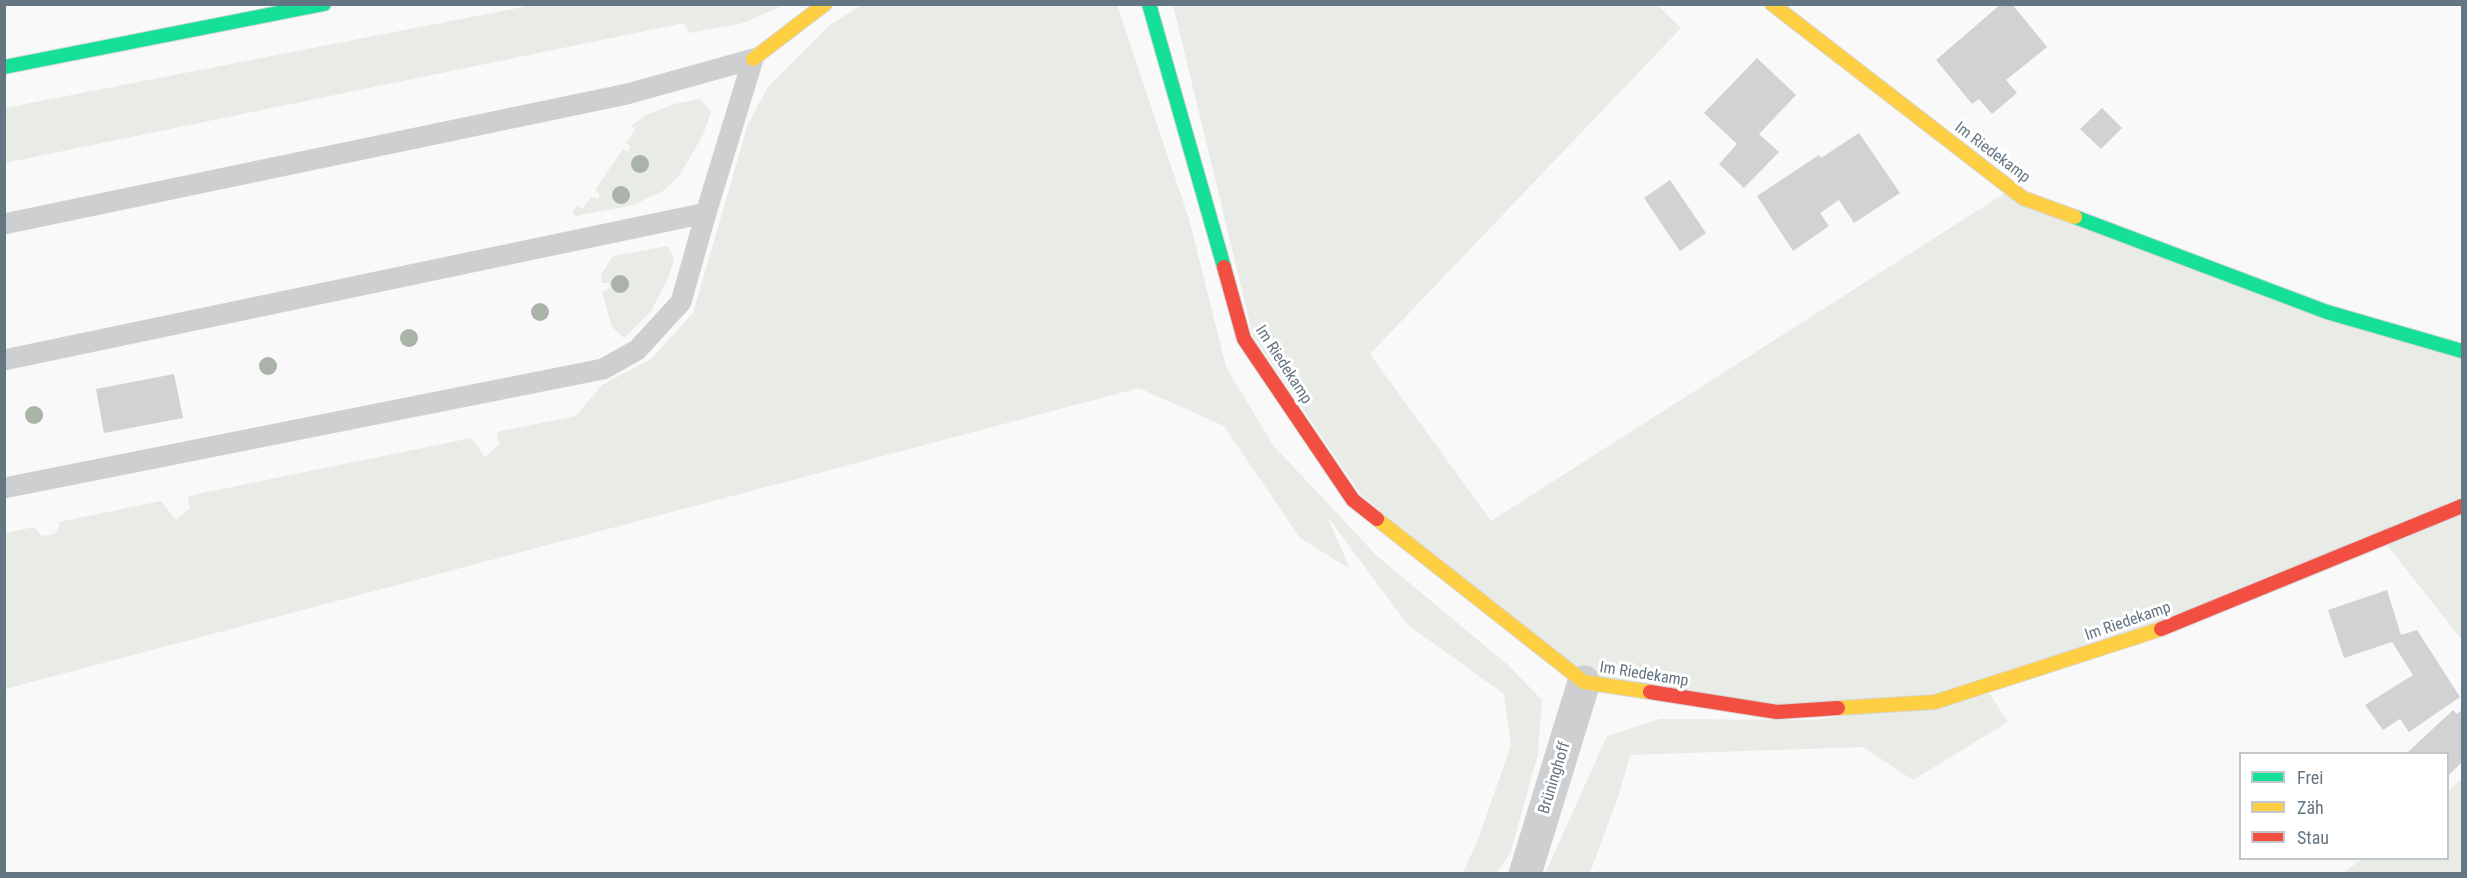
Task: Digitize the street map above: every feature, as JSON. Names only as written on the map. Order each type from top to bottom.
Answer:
[{"type":"main road","points":[[4,67],[324,4]]},
{"type":"main road","points":[[753,59],[825,4]]},
{"type":"main road","name":"Im Riedekamp","points":[[1149,4],[1244,339],[1353,500],[1584,682],[1777,712],[1935,702],[2144,637],[2463,506]]},
{"type":"main road","name":"Im Riedekamp","points":[[1772,4],[2023,198],[2327,312],[2463,351]]},
{"type":"street","name":"Brüninghoff","points":[[1526,873],[1584,682]]},
{"type":"lane","points":[[4,488],[603,369],[637,350],[681,302],[753,59]]},
{"type":"lane","points":[[4,224],[627,94],[753,59]]},
{"type":"lane","points":[[4,360],[706,213]]},
{"type":"shaded area","points":[[1656,4],[1681,28],[1370,354],[1491,521],[2005,193],[2462,356],[2462,640],[2387,545],[2141,629],[1934,694],[1776,705],[1586,677],[1362,496],[1253,336],[1173,5]]},
{"type":"shaded area","points":[[533,5],[784,5],[743,23],[689,33],[684,23],[5,163],[5,108]]},
{"type":"shaded area","points":[[862,5],[1117,5],[1189,219],[1226,367],[1273,445],[1377,556],[1507,664],[1542,700],[1538,754],[1511,851],[1497,873],[1463,873],[1479,837],[1511,745],[1504,694],[1408,625],[1327,516],[1350,569],[1300,538],[1224,426],[1139,388],[5,689],[5,533],[34,527],[42,536],[54,534],[59,527],[59,522],[161,501],[176,520],[190,508],[188,496],[471,438],[485,457],[499,444],[497,432],[576,416],[602,385],[651,359],[693,313],[748,124],[768,87],[830,25]]},
{"type":"shaded area","points":[[700,99],[711,112],[703,135],[679,176],[663,191],[633,205],[576,216],[572,213],[577,205],[582,209],[591,197],[598,199],[600,194],[595,190],[623,149],[627,152],[631,147],[626,143],[635,130],[631,126],[646,115],[674,104]]},
{"type":"shaded area","points":[[668,246],[674,258],[669,276],[651,311],[624,338],[612,327],[602,291],[609,289],[609,283],[602,283],[601,275],[613,256]]},
{"type":"shaded area","points":[[1990,694],[2008,722],[1913,780],[1863,747],[1630,755],[1619,794],[1590,873],[1545,874],[1607,736],[1660,719],[1815,720]]},
{"type":"shaded area","points":[[2462,779],[2462,873],[2343,873],[2361,860],[2449,860],[2449,790]]},
{"type":"building","points":[[2001,4],[2012,4],[2047,47],[2006,80],[2017,93],[1992,114],[1979,99],[1972,104],[1936,60]]},
{"type":"building","points":[[1757,58],[1796,95],[1759,134],[1779,152],[1744,188],[1719,164],[1737,144],[1704,113]]},
{"type":"building","points":[[2102,108],[2122,128],[2101,149],[2080,129]]},
{"type":"building","points":[[1859,133],[1900,193],[1854,223],[1839,200],[1820,213],[1829,226],[1793,251],[1757,196],[1819,155],[1821,158]]},
{"type":"building","points":[[1670,180],[1706,233],[1680,251],[1644,198]]},
{"type":"building","points":[[174,374],[183,418],[104,433],[96,389]]},
{"type":"building","points":[[2387,590],[2401,635],[2417,630],[2460,697],[2409,732],[2400,719],[2383,730],[2365,705],[2413,675],[2392,642],[2344,658],[2328,610]]},
{"type":"building","points":[[2453,710],[2457,714],[2462,710],[2462,762],[2449,775],[2449,752],[2408,752]]},
{"type":"traffic: fast","points":[[4,67],[324,4]]},
{"type":"traffic: fast","points":[[1149,4],[1224,267]]},
{"type":"traffic: fast","points":[[2075,217],[2327,312],[2462,351]]},
{"type":"traffic: slow","points":[[753,59],[825,4]]},
{"type":"traffic: slow","points":[[1772,4],[2023,198],[2075,217]]},
{"type":"traffic: slow","points":[[1377,519],[1584,682],[1650,692]]},
{"type":"traffic: slow","points":[[1838,708],[1935,702],[2161,629]]},
{"type":"traffic: jam","points":[[1224,267],[1244,339],[1353,500],[1377,519]]},
{"type":"traffic: jam","points":[[2161,629],[2462,506]]},
{"type":"traffic: jam","points":[[1650,692],[1777,712],[1838,708]]}]
